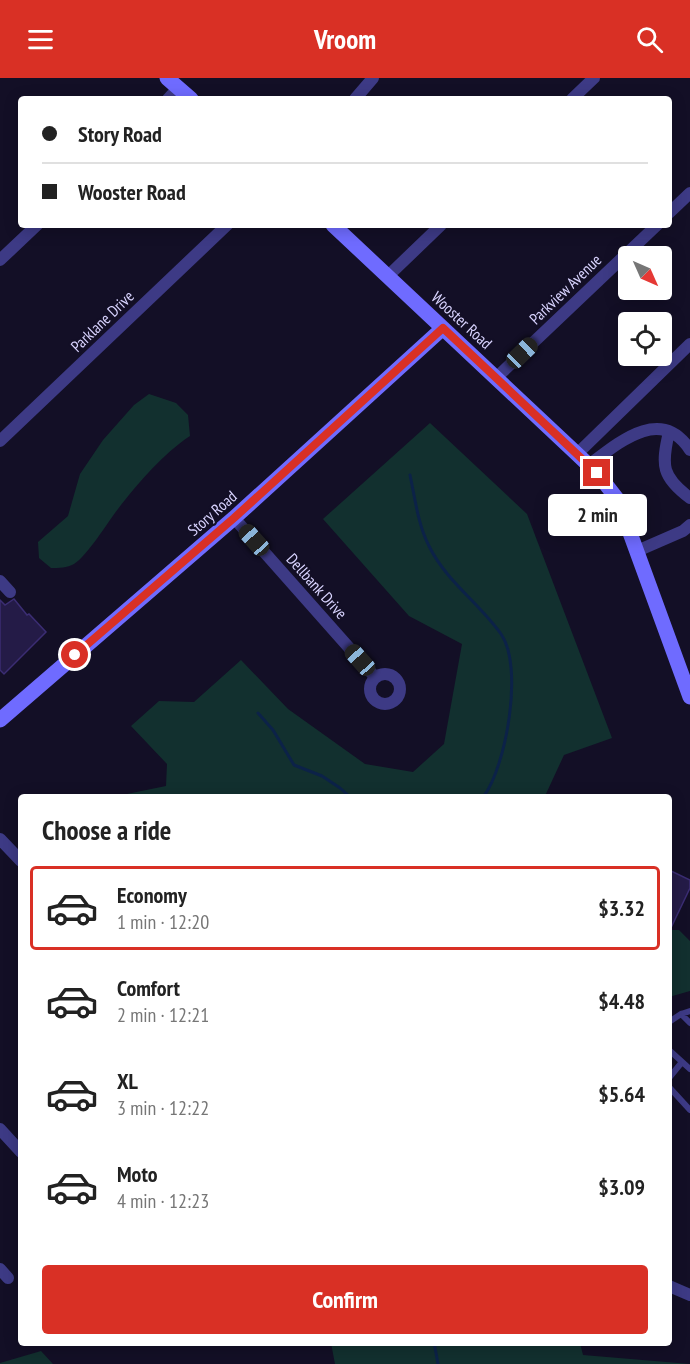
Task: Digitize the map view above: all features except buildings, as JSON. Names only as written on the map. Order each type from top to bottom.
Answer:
[{"type":"main road","points":[[171,88],[186,96]]},
{"type":"main road","name":"Wooster Road","points":[[336,228],[589,465],[618,500],[690,697]]},
{"type":"main road","name":"Story Road","points":[[0,720],[234,518],[443,328]]},
{"type":"street","points":[[358,96],[373,78]]},
{"type":"street","points":[[575,96],[594,78]]},
{"type":"street","points":[[672,210],[690,193]]},
{"type":"street","points":[[0,260],[34,228]]},
{"type":"street","name":"Parklane Drive","points":[[0,441],[224,228]]},
{"type":"street","points":[[388,276],[438,228]]},
{"type":"street","name":"Parkview Avenue","points":[[497,377],[654,228]]},
{"type":"street","points":[[577,454],[690,344]]},
{"type":"street","points":[[589,465],[615,445],[647,429],[669,432],[678,436],[690,450]]},
{"type":"street","points":[[669,432],[664,462],[666,472],[675,487],[690,498]]},
{"type":"street","name":"Dellbank Drive","points":[[234,518],[375,677]]},
{"type":"street","points":[[637,551],[683,531],[690,525]]},
{"type":"street","points":[[0,581],[10,592]]},
{"type":"street","points":[[0,839],[18,858]]},
{"type":"street","points":[[0,1129],[18,1149]]},
{"type":"street","points":[[672,1287],[690,1295]]},
{"type":"lane","points":[[672,1020],[690,1011]]},
{"type":"lane","points":[[681,1014],[690,1023]]},
{"type":"lane","points":[[672,1053],[690,1070]]},
{"type":"lane","points":[[672,1074],[682,1062]]},
{"type":"lane","points":[[672,1091],[690,1110]]},
{"type":"green space","points":[[149,394],[176,403],[188,415],[190,436],[170,451],[142,479],[79,560],[69,566],[51,568],[39,558],[38,542],[68,516],[80,474],[103,440],[134,405]]},
{"type":"green space","points":[[430,423],[527,514],[612,738],[564,755],[546,794],[127,794],[166,786],[167,764],[131,726],[159,701],[194,702],[241,660],[288,709],[365,764],[413,772],[444,744],[462,644],[409,616],[323,519]]},
{"type":"green space","points":[[672,930],[679,930],[690,941],[690,991],[672,996]]},
{"type":"green space","points":[[332,1346],[581,1346],[583,1355],[690,1364],[335,1364]]},
{"type":"green space","points":[[41,1351],[53,1364],[0,1364],[0,1363]]},
{"type":"waterway","points":[[410,475],[419,520],[436,559],[501,634],[508,649],[512,692],[509,716],[499,763],[485,794]]},
{"type":"waterway","points":[[258,713],[273,730],[294,765],[322,776],[347,794]]},
{"type":"waterway","points":[[435,1346],[438,1364]]},
{"type":"route","points":[[75,655],[234,518],[443,328],[597,473]]}]
